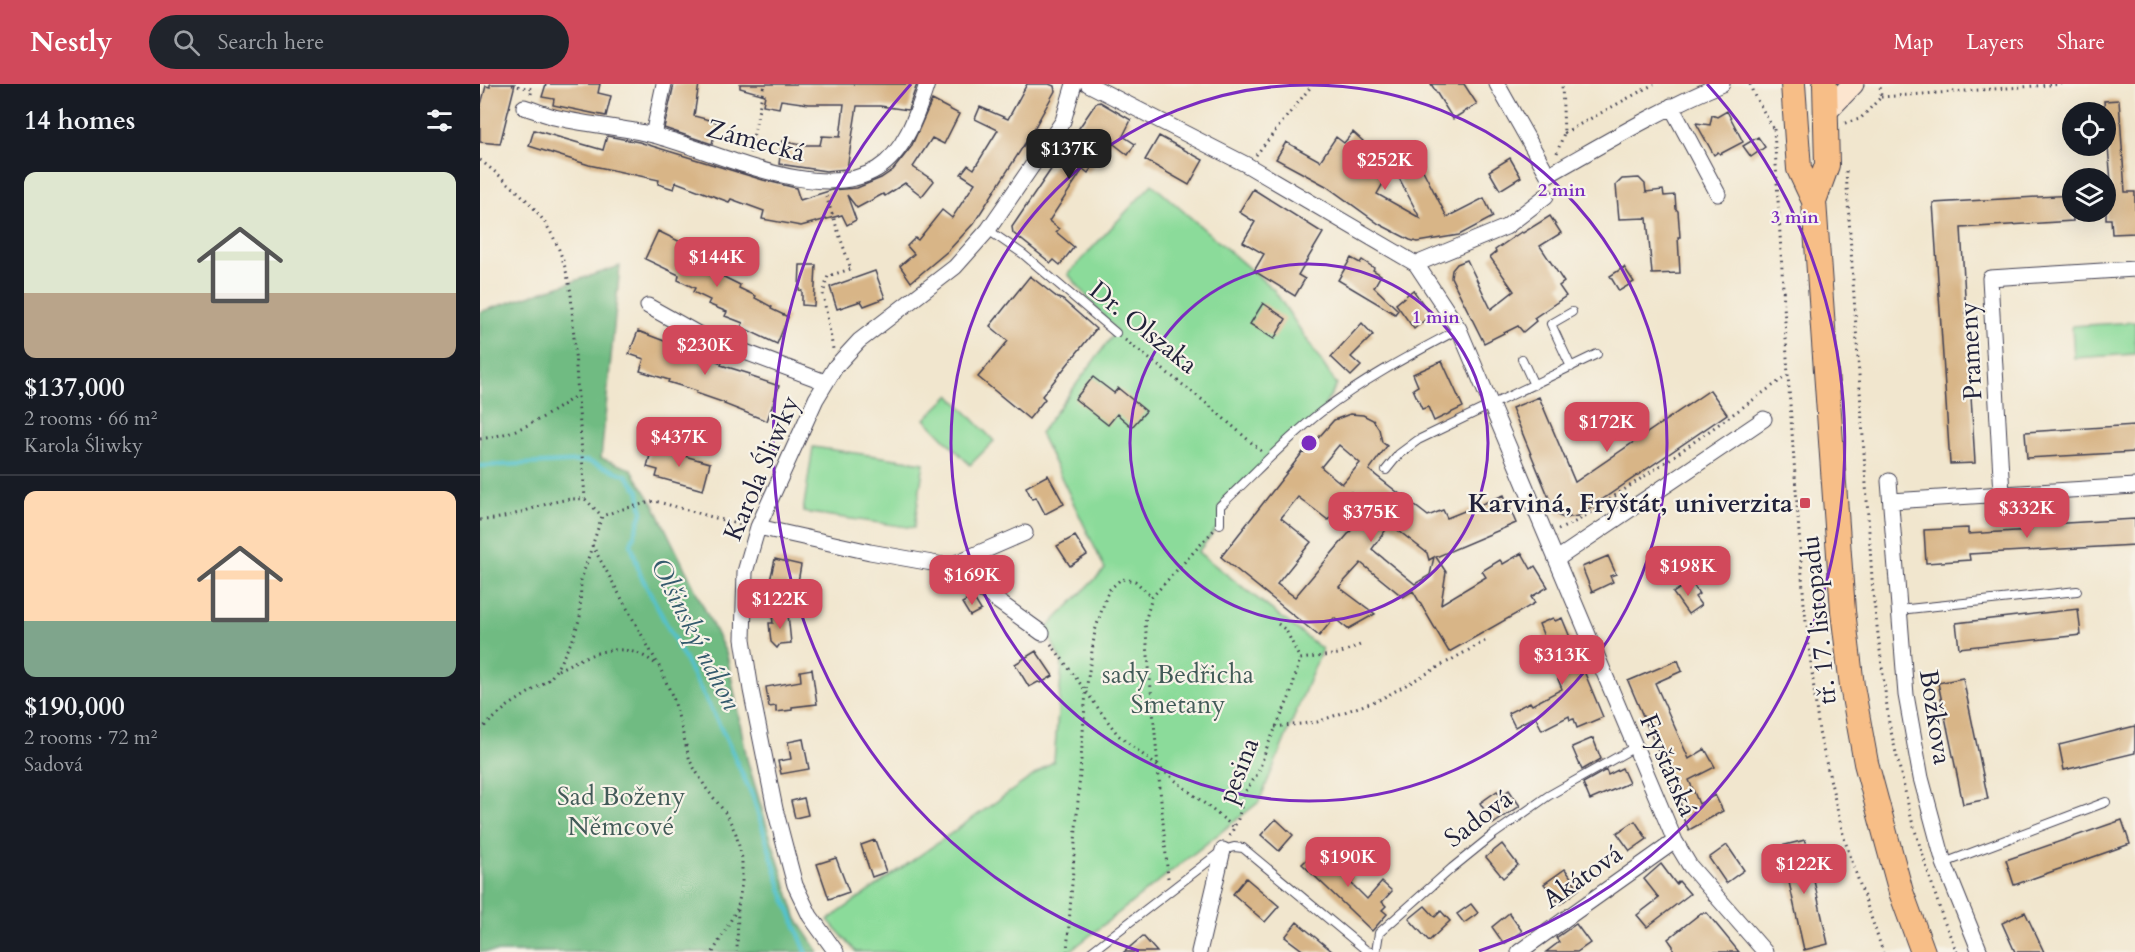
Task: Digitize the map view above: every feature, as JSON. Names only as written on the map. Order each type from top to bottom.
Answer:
[{"type":"main road","name":"tř. 17. listopadu","points":[[1793,84],[1799,169],[1814,201],[1843,611],[1852,686],[1866,763],[1901,892],[1923,952]]},
{"type":"main road","name":"tř. 17. listopadu","points":[[1814,201],[1827,165],[1825,84]]},
{"type":"main road","points":[[1827,111],[1853,84]]},
{"type":"street","points":[[653,135],[664,84]]},
{"type":"street","name":"Zámecká","points":[[524,108],[554,117],[653,135],[794,178],[844,182],[878,169],[899,148],[918,111],[927,84]]},
{"type":"street","name":"Karola Śliwky","points":[[836,952],[810,916],[795,885],[775,809],[743,639],[745,572],[758,528],[825,382],[859,341],[955,267],[988,230],[1063,121],[1074,84]]},
{"type":"street","name":"Fryštátská","points":[[1088,84],[1247,165],[1416,264],[1460,329],[1675,841],[1690,866],[1765,952]]},
{"type":"street","points":[[1497,84],[1548,175],[1641,121],[1722,84]]},
{"type":"street","points":[[1671,106],[1718,194]]},
{"type":"street","points":[[1416,264],[1506,227],[1546,196]]},
{"type":"street","name":"Prameny","points":[[2002,494],[1990,278],[2135,269]]},
{"type":"street","points":[[648,306],[700,335],[825,382]]},
{"type":"street","points":[[1557,559],[1764,419]]},
{"type":"street","name":"Božkova","points":[[1889,481],[1908,705],[1921,778],[1944,863],[1980,952]]},
{"type":"street","points":[[1891,501],[2135,486]]},
{"type":"street","points":[[758,528],[949,566],[1042,633]]},
{"type":"street","points":[[949,566],[1025,533]]},
{"type":"street","name":"Akátová","points":[[1519,952],[1675,841]]},
{"type":"street","points":[[1199,952],[1223,850]]},
{"type":"lane","name":"Dr. Olszaka","points":[[988,230],[1023,254],[1116,333]]},
{"type":"lane","points":[[1571,367],[1551,324],[1572,312]]},
{"type":"lane","points":[[1220,524],[1220,506],[1320,413],[1404,358],[1460,329]]},
{"type":"lane","points":[[1386,470],[1399,454],[1419,440],[1597,354]]},
{"type":"lane","points":[[1522,360],[1534,385]]},
{"type":"lane","points":[[1899,610],[2077,591]]},
{"type":"lane","name":"Sadová","points":[[1376,952],[1379,933],[1494,834],[1548,796],[1635,747]]},
{"type":"lane","points":[[1944,863],[2106,802]]},
{"type":"lane","points":[[1091,952],[1223,850],[1234,847],[1243,848],[1371,952]]},
{"type":"path","points":[[748,164],[764,84]]},
{"type":"path","points":[[1247,165],[1313,84]]},
{"type":"path","points":[[1548,175],[1564,133],[1562,84]]},
{"type":"path","points":[[1564,133],[1654,84]]},
{"type":"path","points":[[1881,97],[2064,84]]},
{"type":"path","points":[[1774,129],[1804,604],[1819,732],[1844,838],[1882,952]]},
{"type":"path","points":[[480,160],[521,192],[548,226],[567,270],[585,499]]},
{"type":"path","points":[[820,180],[851,269],[828,276],[823,294],[836,366]]},
{"type":"path","name":"Dr. Olszaka","points":[[1116,333],[1205,402],[1270,459]]},
{"type":"path","points":[[1547,536],[1579,520],[1788,375]]},
{"type":"path","points":[[480,439],[507,434],[529,425],[547,416],[577,395]]},
{"type":"path","points":[[480,520],[499,520],[573,498],[585,499],[602,516]]},
{"type":"path","points":[[602,516],[655,501],[735,524]]},
{"type":"path","points":[[480,730],[508,706],[550,679],[556,670],[573,639],[579,617],[581,580],[602,516]]},
{"type":"path","points":[[1169,892],[1145,622],[1152,597],[1220,524]]},
{"type":"path","points":[[592,545],[660,668],[674,700],[690,761],[706,788],[727,815],[736,834],[742,858],[737,952]]},
{"type":"path","points":[[1067,952],[1086,691],[1095,631],[1108,591],[1121,579],[1135,581],[1152,597]]},
{"type":"path","points":[[1278,624],[1286,630],[1300,659],[1339,654],[1359,645]]},
{"type":"path","points":[[1042,633],[1118,735],[1234,827]]},
{"type":"path","points":[[1275,727],[1317,722],[1381,699],[1485,641]]},
{"type":"path","points":[[556,670],[595,652],[612,649],[628,651],[647,658],[660,668]]},
{"type":"path","name":"pesina","points":[[1223,850],[1234,827],[1245,792],[1258,773],[1275,727],[1290,696],[1300,659]]},
{"type":"path","points":[[713,952],[738,908]]},
{"type":"green space","name":"sady Bedřicha Smetany","points":[[1152,184],[1274,290],[1337,385],[1320,413],[1220,506],[1220,524],[1198,552],[1322,649],[1259,802],[1069,952],[856,952],[828,920],[1054,761],[1062,663],[1046,629],[1105,569],[1040,433],[1116,331],[1068,274]]},
{"type":"green space","name":"Sad Boženy Němcové","points":[[620,266],[601,458],[631,469],[654,505],[727,655],[747,759],[766,823],[797,919],[819,952],[480,952],[480,312]]},
{"type":"green space","points":[[2135,322],[2135,354],[2074,358],[2072,326]]},
{"type":"green space","points":[[950,395],[994,441],[970,465],[925,419]]},
{"type":"green space","points":[[813,447],[924,463],[914,528],[803,512]]},
{"type":"building","points":[[490,84],[515,84],[500,144],[480,142],[480,108],[486,86],[490,87]]},
{"type":"building","points":[[546,84],[600,84],[598,93],[611,96],[606,116],[553,105],[554,99],[542,97]]},
{"type":"building","points":[[674,84],[699,84],[694,116],[717,122],[712,144],[664,128]]},
{"type":"building","points":[[740,84],[917,84],[908,110],[857,106],[847,169],[826,171],[779,164],[782,141],[801,145],[820,145],[822,136],[840,137],[844,104],[809,104],[781,100],[779,108],[763,105],[765,95],[740,88]]},
{"type":"building","points":[[1027,84],[1049,84],[1054,86],[1055,91],[1031,134],[974,223],[949,250],[911,282],[900,266],[914,254],[907,246],[915,238],[918,240],[942,210],[952,218],[975,183],[961,174],[968,165],[974,169],[998,130],[975,119],[980,107],[1008,119]]},
{"type":"building","points":[[1431,84],[1464,84],[1477,104],[1453,119]]},
{"type":"building","points":[[932,100],[959,114],[944,144],[932,138],[913,167],[934,181],[922,196],[905,183],[885,196],[883,194],[857,208],[847,195],[856,220],[847,225],[842,215],[801,226],[762,219],[764,211],[731,199],[729,202],[676,182],[674,189],[658,184],[659,180],[589,165],[529,146],[534,130],[603,150],[607,136],[639,142],[796,188],[800,200],[832,190],[857,188],[893,170],[911,147]]},
{"type":"building","points":[[2119,100],[2125,192],[2135,192],[2135,233],[2112,234],[2111,222],[2116,222],[2116,168],[2110,168],[2109,156],[2116,156],[2116,102],[2104,101]]},
{"type":"building","points":[[1100,102],[1131,120],[1123,136],[1135,144],[1128,155],[1110,141],[1088,173],[1083,169],[1049,221],[1059,229],[1056,232],[1074,247],[1060,265],[1054,260],[1051,263],[1013,233],[1012,227],[1096,103]]},
{"type":"building","points":[[1727,111],[1743,142],[1714,155],[1696,123],[1710,125],[1712,115],[1717,117]]},
{"type":"building","points":[[1353,132],[1363,141],[1358,147],[1390,171],[1377,194],[1420,218],[1397,174],[1412,149],[1447,217],[1484,198],[1493,217],[1459,235],[1417,242],[1379,224],[1326,186],[1276,159],[1286,142],[1320,161],[1336,137],[1344,143]]},
{"type":"building","points":[[1159,136],[1203,160],[1189,185],[1145,160]]},
{"type":"building","points":[[1758,137],[1765,147],[1751,157],[1743,146]]},
{"type":"building","points":[[1510,158],[1521,177],[1500,190],[1489,171]]},
{"type":"building","points":[[1639,178],[1645,184],[1646,192],[1663,190],[1664,196],[1675,195],[1680,237],[1678,237],[1680,273],[1652,274],[1647,218],[1619,219],[1616,185],[1622,179]]},
{"type":"building","points":[[1253,189],[1323,233],[1298,275],[1305,279],[1295,296],[1254,271],[1264,254],[1243,242],[1255,222],[1239,212]]},
{"type":"building","points":[[2062,196],[2062,222],[1961,228],[1975,463],[1950,464],[1933,203]]},
{"type":"building","points":[[1550,216],[1561,233],[1540,246],[1564,282],[1559,286],[1566,296],[1534,318],[1536,321],[1523,332],[1518,326],[1484,343],[1451,277],[1452,270],[1457,264],[1467,260],[1491,309],[1514,291],[1490,257],[1496,252],[1495,250],[1521,232],[1523,233]]},
{"type":"building","points":[[658,231],[693,248],[691,252],[708,260],[706,264],[723,273],[722,276],[740,285],[739,288],[756,296],[755,298],[772,307],[771,309],[788,317],[777,344],[741,327],[743,323],[725,316],[727,312],[708,304],[710,300],[693,292],[695,288],[678,280],[679,275],[645,259]]},
{"type":"building","points":[[1351,258],[1360,263],[1362,260],[1381,275],[1374,287],[1398,310],[1395,314],[1338,280]]},
{"type":"building","points":[[800,265],[816,265],[814,306],[802,305],[802,291],[799,290]]},
{"type":"building","points":[[1624,267],[1634,282],[1619,291],[1610,276]]},
{"type":"building","points":[[875,271],[885,298],[864,306],[861,301],[837,309],[830,287]]},
{"type":"building","points":[[1030,276],[1063,300],[1096,329],[1042,396],[1045,399],[1029,419],[978,377],[1008,341],[990,326]]},
{"type":"building","points":[[1413,290],[1431,315],[1414,329],[1396,304]]},
{"type":"building","points":[[1263,303],[1286,319],[1274,339],[1250,324]]},
{"type":"building","points":[[1362,323],[1373,335],[1351,357],[1361,366],[1351,376],[1331,357]]},
{"type":"building","points":[[638,331],[779,386],[767,421],[696,393],[697,391],[640,371],[644,359],[629,354]]},
{"type":"building","points":[[1442,361],[1463,407],[1434,421],[1428,407],[1422,409],[1413,389],[1418,386],[1413,374]]},
{"type":"building","points":[[1093,377],[1114,393],[1118,388],[1146,411],[1132,427],[1117,414],[1108,425],[1075,399]]},
{"type":"building","points":[[1710,390],[1727,414],[1578,516],[1564,518],[1554,510],[1512,408],[1539,397],[1575,482]]},
{"type":"building","points":[[1350,414],[1363,415],[1373,420],[1379,429],[1382,442],[1387,446],[1369,470],[1428,516],[1443,510],[1447,518],[1504,495],[1516,523],[1436,557],[1446,572],[1441,604],[1486,577],[1482,571],[1500,560],[1503,564],[1522,553],[1531,569],[1535,566],[1548,587],[1531,597],[1535,603],[1449,652],[1413,591],[1403,597],[1361,563],[1339,587],[1375,614],[1348,629],[1334,618],[1319,636],[1221,557],[1303,452],[1305,453],[1334,420]],"holes":[[[1339,445],[1360,463],[1342,484],[1321,467]],[[1351,492],[1370,508],[1295,597],[1277,584],[1311,542],[1281,518],[1298,497],[1328,520]],[[1390,524],[1427,553],[1429,560],[1434,557],[1430,575],[1415,584],[1372,549]]]},
{"type":"building","points":[[2135,425],[2135,452],[2027,458],[2025,432]]},
{"type":"building","points":[[652,447],[710,463],[703,490],[656,477],[658,470],[647,467]]},
{"type":"building","points":[[1048,475],[1064,504],[1045,514],[1036,497],[1032,499],[1026,487]]},
{"type":"building","points":[[2135,519],[2135,545],[1969,554],[1970,560],[1926,563],[1924,530],[1968,528],[1968,534],[2031,530],[2031,525]]},
{"type":"building","points":[[1075,536],[1087,555],[1070,566],[1057,546]]},
{"type":"building","points":[[1608,556],[1616,574],[1610,576],[1613,582],[1592,592],[1582,567]]},
{"type":"building","points":[[775,559],[801,565],[798,582],[789,580],[787,589],[769,585]]},
{"type":"building","points":[[1691,581],[1699,594],[1695,597],[1701,605],[1688,614],[1673,593]]},
{"type":"building","points":[[973,597],[981,610],[970,616],[962,603]]},
{"type":"building","points":[[2078,609],[2081,635],[1959,648],[1956,623]]},
{"type":"building","points":[[788,614],[791,643],[780,644],[777,648],[771,642],[769,623],[773,623],[772,615]]},
{"type":"building","points":[[1553,618],[1555,621],[1562,618],[1603,717],[1577,728],[1574,719],[1570,720],[1569,716],[1542,730],[1535,716],[1515,727],[1508,713],[1530,702],[1532,705],[1562,689],[1558,679],[1562,678],[1539,624]]},
{"type":"building","points":[[1036,651],[1053,676],[1029,687],[1015,664]]},
{"type":"building","points":[[1678,660],[1682,671],[1655,683],[1689,759],[1705,749],[1715,767],[1689,780],[1699,804],[1715,795],[1723,811],[1689,830],[1681,814],[1684,812],[1628,681]]},
{"type":"building","points":[[812,669],[817,704],[792,707],[792,710],[776,712],[776,706],[769,707],[766,687],[801,681],[800,671]]},
{"type":"building","points":[[1963,678],[1988,799],[1963,804],[1938,683]]},
{"type":"building","points":[[2135,726],[2135,753],[2064,770],[2059,745]]},
{"type":"building","points":[[1593,738],[1601,759],[1582,770],[1572,747]]},
{"type":"building","points":[[803,739],[809,769],[781,774],[778,761],[791,759],[788,742]]},
{"type":"building","points":[[1622,768],[1629,783],[1590,800],[1583,783],[1606,770],[1608,775]]},
{"type":"building","points":[[1509,790],[1520,806],[1493,824],[1480,803],[1497,791],[1501,796]]},
{"type":"building","points":[[804,798],[808,815],[795,818],[791,801]]},
{"type":"building","points":[[1276,819],[1293,835],[1279,851],[1261,835]]},
{"type":"building","points":[[2122,820],[2130,844],[2014,885],[2006,860]]},
{"type":"building","points":[[1635,821],[1647,839],[1630,851],[1617,833]]},
{"type":"building","points":[[875,840],[886,872],[872,877],[861,845]]},
{"type":"building","points":[[1805,840],[1828,944],[1804,950],[1781,846]]},
{"type":"building","points":[[1502,844],[1518,865],[1503,878],[1486,857]]},
{"type":"building","points":[[1727,845],[1744,870],[1726,883],[1709,858]]},
{"type":"building","points":[[1321,846],[1337,858],[1335,860],[1355,879],[1351,883],[1367,899],[1382,882],[1392,891],[1382,902],[1386,906],[1382,910],[1387,914],[1372,931],[1302,864]]},
{"type":"building","points":[[836,858],[849,892],[829,899],[817,864]]},
{"type":"building","points":[[1661,864],[1676,884],[1679,881],[1690,894],[1647,927],[1637,915],[1659,898],[1644,879]]},
{"type":"building","points":[[1565,869],[1579,889],[1560,904],[1544,884]]},
{"type":"building","points":[[1246,878],[1279,906],[1265,922],[1233,894]]},
{"type":"building","points":[[1471,904],[1478,913],[1464,923],[1457,914]]},
{"type":"building","points":[[1425,906],[1435,917],[1441,911],[1450,921],[1429,941],[1409,919]]},
{"type":"building","points":[[2025,912],[2044,952],[2015,952],[2002,923]]},
{"type":"building","points":[[1509,913],[1522,931],[1504,944],[1492,927]]},
{"type":"building","points":[[1701,913],[1707,913],[1739,952],[1673,952],[1673,946],[1668,939]]},
{"type":"building","points":[[1297,922],[1333,952],[1305,952],[1285,937]]},
{"type":"building","points":[[1576,924],[1590,943],[1577,952],[1546,952],[1559,942],[1556,938]]},
{"type":"building","points":[[1143,936],[1157,952],[1124,952]]},
{"type":"waterway","name":"Olšinský náhon","points":[[480,466],[587,461],[626,475],[639,491],[642,513],[631,544],[640,574],[723,732],[753,797],[783,894],[806,952]]},
{"type":"place","name":"Karviná, Fryštát, univerzita","points":[[1805,503]]}]
